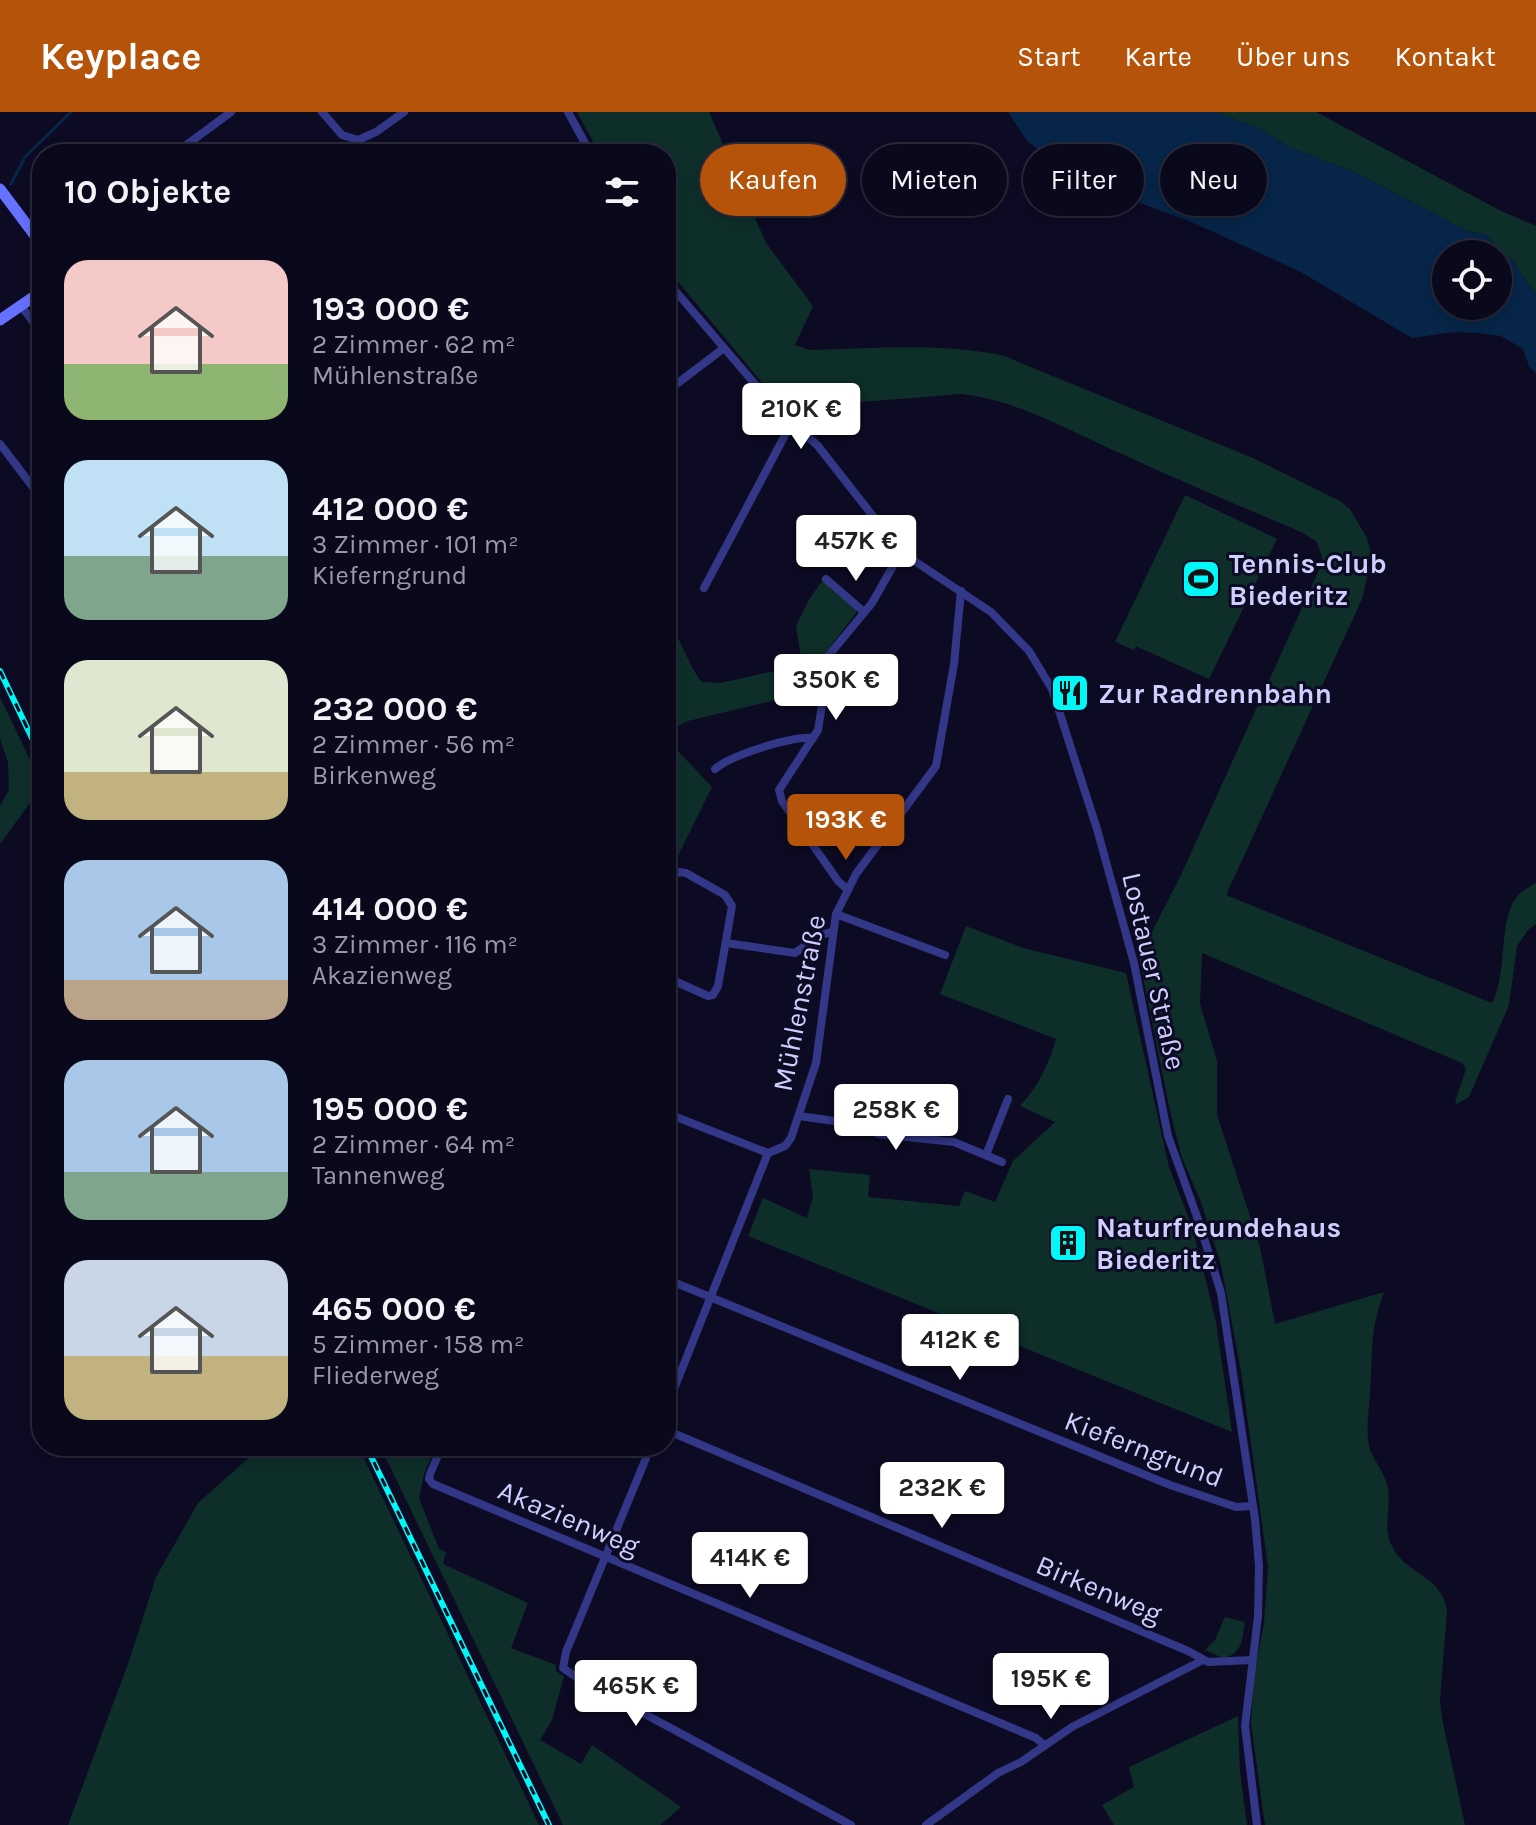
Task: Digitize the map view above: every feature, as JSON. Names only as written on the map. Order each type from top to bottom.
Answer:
[{"type":"street","points":[[188,144],[231,112]]},
{"type":"street","points":[[322,112],[342,135],[358,140],[376,132],[404,112]]},
{"type":"street","points":[[568,112],[585,144]]},
{"type":"street","points":[[0,189],[32,232]]},
{"type":"street","name":"Lostauer Straße","points":[[676,292],[772,404],[818,446],[901,552],[991,612],[1036,660],[1052,689],[1134,963],[1168,1136],[1221,1293],[1253,1506],[1260,1587],[1245,1736],[1257,1825]]},
{"type":"street","points":[[0,320],[32,298]]},
{"type":"street","points":[[21,306],[32,320]]},
{"type":"street","points":[[676,384],[724,348]]},
{"type":"street","points":[[704,588],[792,422]]},
{"type":"street","points":[[0,444],[32,486]]},
{"type":"street","points":[[848,890],[838,881],[780,797],[782,783],[813,738],[823,707],[825,660],[864,612],[901,552]]},
{"type":"street","points":[[826,579],[864,612]]},
{"type":"street","name":"Mühlenstraße","points":[[768,1153],[785,1146],[795,1131],[821,1040],[822,1011],[836,914],[848,890],[936,766],[962,602],[961,591]]},
{"type":"street","points":[[715,769],[738,755],[813,738]]},
{"type":"street","points":[[676,874],[679,872],[730,898],[732,906],[718,986],[713,995],[708,996],[676,982]]},
{"type":"street","points":[[836,914],[945,955]]},
{"type":"street","points":[[726,943],[795,953],[820,935],[832,932]]},
{"type":"street","points":[[986,1155],[1008,1099]]},
{"type":"street","points":[[799,1116],[863,1125],[878,1134],[954,1142],[1002,1162]]},
{"type":"street","points":[[676,1117],[768,1153],[676,1384]]},
{"type":"street","name":"Kieferngrund","points":[[676,1283],[1170,1485],[1236,1507],[1253,1506]]},
{"type":"street","name":"Birkenweg","points":[[676,1434],[1203,1660],[1252,1660]]},
{"type":"street","name":"Akazienweg","points":[[438,1456],[430,1481],[1036,1738],[1044,1745]]},
{"type":"street","points":[[647,1456],[563,1661],[563,1668],[851,1825]]},
{"type":"street","points":[[926,1825],[998,1773],[1021,1762],[1072,1727],[1203,1660]]},
{"type":"green space","points":[[577,112],[709,112],[723,144],[700,144],[700,216],[754,216],[766,243],[813,306],[795,345],[810,350],[956,349],[1004,356],[1253,458],[1340,501],[1350,509],[1367,538],[1372,557],[1362,599],[1226,895],[1492,1003],[1500,977],[1510,908],[1520,893],[1536,883],[1536,924],[1517,946],[1509,1005],[1469,1097],[1457,1104],[1455,1102],[1466,1069],[1462,1063],[1202,953],[1200,1004],[1217,1061],[1217,1115],[1260,1247],[1275,1324],[1384,1292],[1372,1343],[1369,1442],[1388,1488],[1387,1526],[1393,1548],[1399,1557],[1431,1582],[1444,1599],[1447,1611],[1440,1700],[1465,1825],[1265,1825],[1251,1724],[1268,1567],[1241,1371],[1221,1265],[1201,1202],[1182,1158],[1170,1111],[1139,957],[1181,875],[1323,561],[1317,542],[1303,533],[1043,418],[982,397],[961,394],[799,407],[777,401],[676,279],[676,144],[595,144]]},
{"type":"green space","points":[[1215,112],[1316,112],[1501,211],[1536,226],[1536,295],[1512,260],[1512,240],[1490,240],[1487,235],[1467,231],[1356,173],[1289,147],[1258,128]]},
{"type":"green space","name":"Tennis-Club Biederitz","points":[[1185,495],[1277,539],[1209,679],[1136,646],[1134,650],[1115,642]]},
{"type":"green space","points":[[823,580],[856,609],[821,659],[821,670],[787,684],[780,699],[688,721],[676,727],[676,634],[702,682],[720,683],[802,665],[796,626]]},
{"type":"green space","points":[[0,697],[32,764],[32,800],[0,844],[0,806],[9,790],[8,762],[0,739]]},
{"type":"green space","points":[[676,745],[712,787],[676,860]]},
{"type":"green space","points":[[966,926],[1023,948],[1126,973],[1169,1167],[1191,1224],[1216,1322],[1232,1432],[748,1236],[763,1198],[807,1218],[813,1197],[809,1169],[870,1175],[868,1197],[959,1206],[965,1191],[995,1202],[1013,1161],[1055,1122],[1020,1106],[1042,1075],[1056,1039],[940,994]]},
{"type":"green space","points":[[251,1456],[363,1456],[539,1825],[68,1825],[129,1661],[156,1577],[198,1503]]},
{"type":"green space","points":[[385,1456],[432,1456],[419,1498],[439,1549],[446,1552],[443,1564],[528,1603],[511,1648],[556,1665],[556,1671],[564,1676],[552,1720],[540,1740],[581,1764],[592,1745],[681,1807],[660,1825],[563,1825]]},
{"type":"green space","points":[[1225,1617],[1245,1622],[1238,1649],[1223,1658],[1205,1650],[1215,1640]]},
{"type":"green space","points":[[1238,1716],[1240,1773],[1247,1825],[1114,1825],[1102,1805],[1134,1787],[1129,1767]]},
{"type":"water","points":[[1008,112],[1215,112],[1258,128],[1289,147],[1356,173],[1467,231],[1487,235],[1490,240],[1432,240],[1432,320],[1512,320],[1512,260],[1536,295],[1536,373],[1529,366],[1523,349],[1501,336],[1454,332],[1412,338],[1299,271],[1175,216],[1267,216],[1267,144],[1160,144],[1160,210],[1144,204],[1144,144],[1031,144]]},
{"type":"waterway","points":[[38,144],[71,112]]},
{"type":"waterway","points":[[11,184],[32,150]]},
{"type":"railway","points":[[0,671],[32,738]]},
{"type":"railway","points":[[371,1456],[549,1825]]},
{"type":"place","name":"Tennis-Club Biederitz","points":[[1201,579]]},
{"type":"place","name":"Zur Radrennbahn","points":[[1070,693]]},
{"type":"place","name":"Naturfreundehaus Biederitz","points":[[1068,1243]]}]
